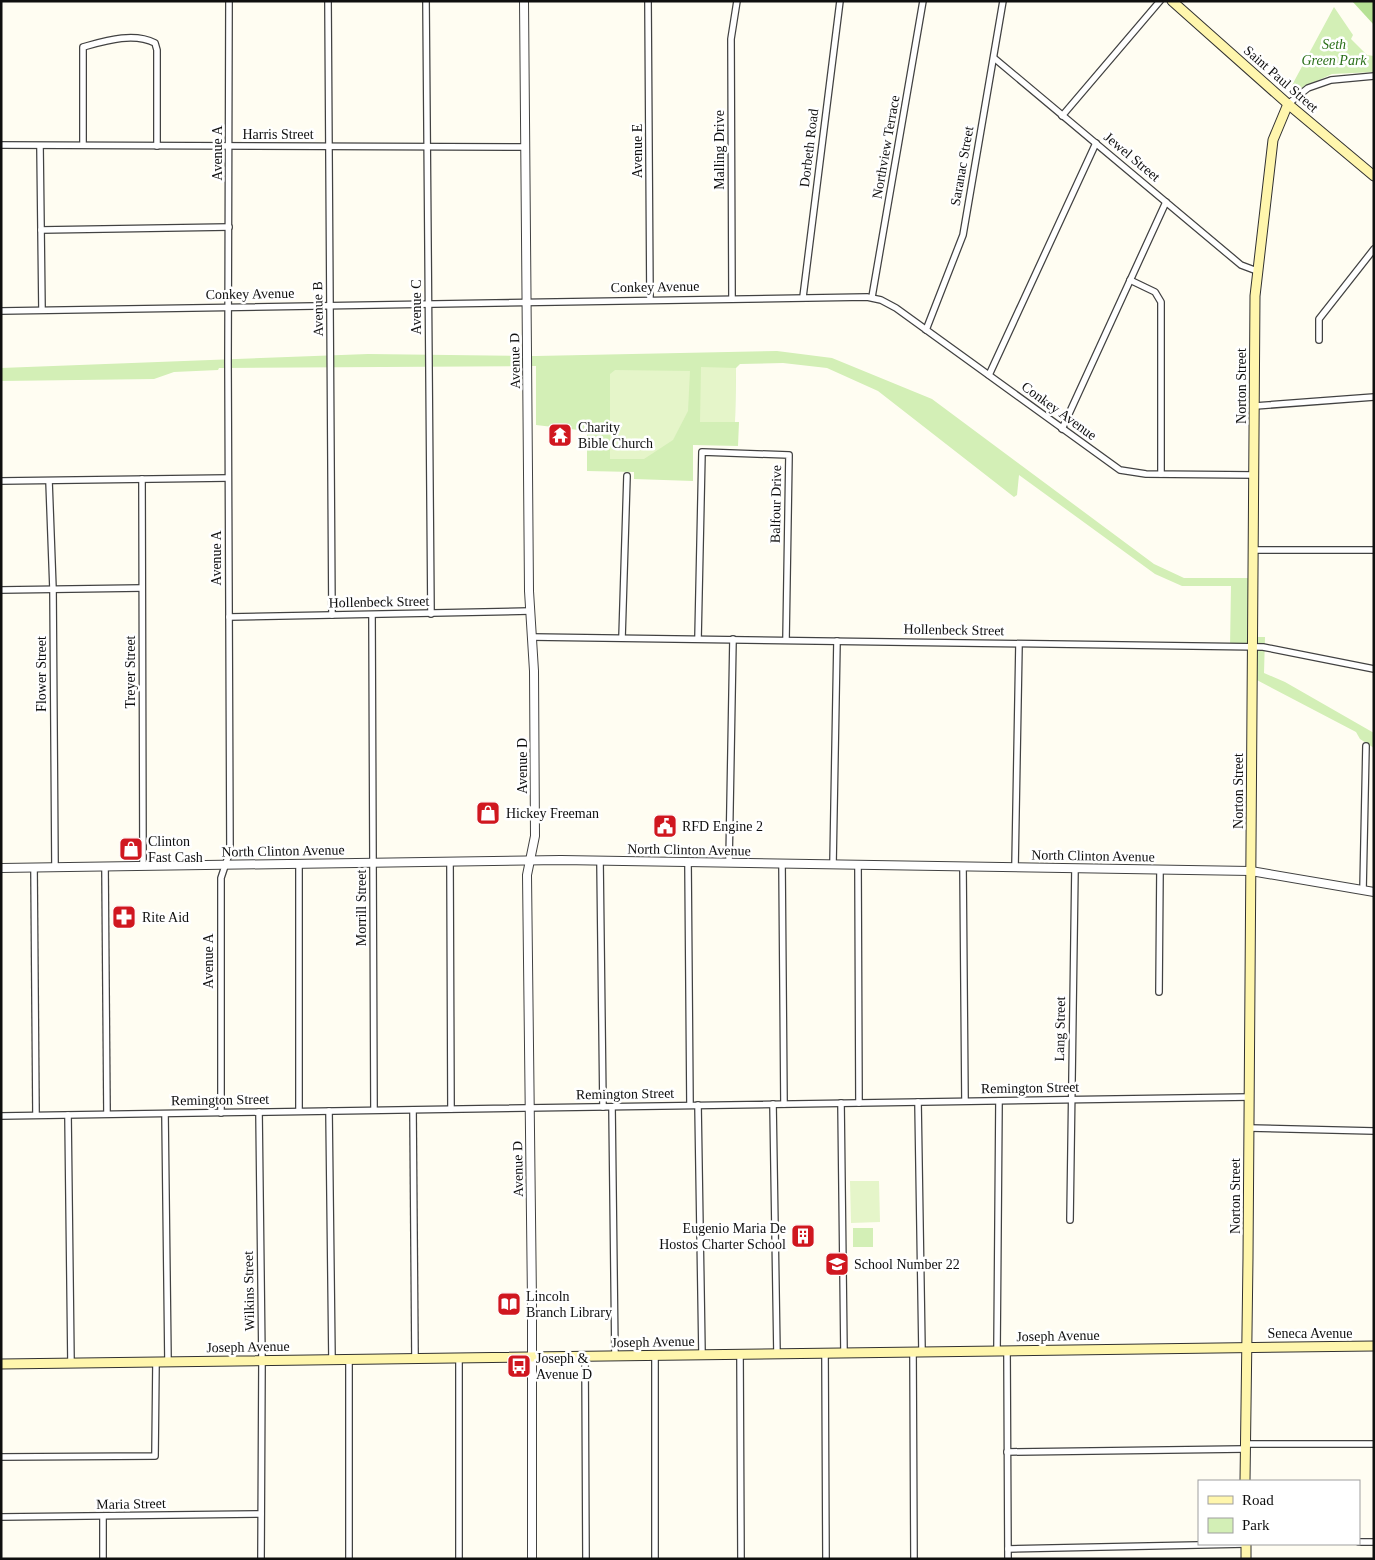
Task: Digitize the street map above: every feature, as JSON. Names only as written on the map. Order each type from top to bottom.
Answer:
[{"type":"main road","name":"Saint Paul Street","points":[[1172,1],[1288,104],[1374,176]]},
{"type":"main road","name":"Norton Street","points":[[1245,1480],[1257,271],[1273,140],[1288,104]]},
{"type":"main road","name":"Seneca Avenue","points":[[1246,1347],[1374,1346]]},
{"type":"main road","name":"Joseph Avenue","points":[[1,1364],[1246,1347]]},
{"type":"main road","points":[[1246,1545],[1246,1559]]},
{"type":"street","name":"Avenue A","points":[[221,1113],[221,878],[230,851],[228,618],[229,1]]},
{"type":"street","name":"Avenue B","points":[[328,1],[332,616]]},
{"type":"street","name":"Avenue C","points":[[426,1],[431,614]]},
{"type":"street","name":"Avenue D","points":[[524,1],[530,611],[535,836],[527,875],[532,1559]]},
{"type":"street","name":"Avenue E","points":[[648,1],[650,300]]},
{"type":"street","name":"Malling Drive","points":[[732,298],[731,39],[737,1]]},
{"type":"street","name":"Dorbeth Road","points":[[803,297],[840,1]]},
{"type":"street","name":"Northview Terrace","points":[[872,297],[924,1]]},
{"type":"street","name":"Saranac Street","points":[[926,330],[963,235],[1003,1]]},
{"type":"street","points":[[1062,116],[1160,1]]},
{"type":"street","points":[[83,145],[83,47],[115,39],[147,39],[156,45],[158,146]]},
{"type":"street","name":"Jewel Street","points":[[994,58],[1241,265],[1257,271]]},
{"type":"street","points":[[1288,104],[1308,88],[1331,80],[1374,76]]},
{"type":"street","points":[[989,375],[1096,143]]},
{"type":"street","name":"Harris Street","points":[[1,146],[525,147]]},
{"type":"street","points":[[40,146],[42,310]]},
{"type":"street","points":[[1062,429],[1166,202]]},
{"type":"street","points":[[41,230],[229,228]]},
{"type":"street","points":[[1318,340],[1319,318],[1374,249]]},
{"type":"street","points":[[1130,280],[1155,292],[1161,302],[1161,474]]},
{"type":"street","name":"Conkey Avenue","points":[[1,311],[872,297],[896,308],[1120,470],[1138,474],[1254,475]]},
{"type":"street","points":[[1255,406],[1374,397]]},
{"type":"street","name":"Balfour Drive","points":[[698,639],[702,452],[789,455],[786,640]]},
{"type":"street","points":[[622,638],[627,476]]},
{"type":"street","points":[[1,481],[228,478]]},
{"type":"street","name":"Treyer Street","points":[[142,479],[143,866]]},
{"type":"street","name":"Flower Street","points":[[49,481],[53,590],[55,867]]},
{"type":"street","points":[[1254,550],[1374,550]]},
{"type":"street","points":[[1,590],[142,588]]},
{"type":"street","name":"Hollenbeck Street","points":[[228,618],[530,611]]},
{"type":"street","name":"Morrill Street","points":[[372,615],[374,1110]]},
{"type":"street","name":"Hollenbeck Street","points":[[532,637],[1253,647],[1278,649],[1374,669]]},
{"type":"street","points":[[729,863],[733,639]]},
{"type":"street","points":[[833,864],[837,641]]},
{"type":"street","points":[[1015,868],[1019,644]]},
{"type":"street","points":[[1364,890],[1366,746]]},
{"type":"street","name":"North Clinton Avenue","points":[[1,868],[530,860],[1160,869],[1251,871],[1374,892]]},
{"type":"street","points":[[450,861],[451,1109]]},
{"type":"street","points":[[600,861],[603,1107]]},
{"type":"street","points":[[688,862],[690,1105]]},
{"type":"street","points":[[299,864],[299,1112]]},
{"type":"street","points":[[782,864],[784,1104]]},
{"type":"street","points":[[858,865],[859,1103]]},
{"type":"street","points":[[105,866],[107,1114]]},
{"type":"street","points":[[34,867],[36,1115]]},
{"type":"street","points":[[963,867],[965,1101]]},
{"type":"street","name":"Lang Street","points":[[1070,1220],[1075,868]]},
{"type":"street","points":[[1159,992],[1160,869]]},
{"type":"street","name":"Remington Street","points":[[1,1116],[1250,1097]]},
{"type":"street","points":[[997,1350],[999,1101]]},
{"type":"street","points":[[914,1559],[918,1102]]},
{"type":"street","points":[[841,1103],[844,1353]]},
{"type":"street","points":[[773,1104],[777,1354]]},
{"type":"street","points":[[698,1105],[702,1354]]},
{"type":"street","points":[[612,1107],[615,1356]]},
{"type":"street","points":[[413,1110],[415,1358]]},
{"type":"street","points":[[329,1111],[332,1360]]},
{"type":"street","name":"Wilkins Street","points":[[259,1112],[262,1361],[261,1559]]},
{"type":"street","points":[[165,1114],[168,1362]]},
{"type":"street","points":[[68,1115],[71,1364]]},
{"type":"street","points":[[1249,1128],[1374,1130]]},
{"type":"street","points":[[1007,1350],[1008,1559]]},
{"type":"street","points":[[825,1353],[826,1559]]},
{"type":"street","points":[[740,1354],[741,1559]]},
{"type":"street","points":[[654,1355],[655,1559]]},
{"type":"street","points":[[585,1357],[586,1559]]},
{"type":"street","points":[[459,1358],[459,1559]]},
{"type":"street","points":[[349,1360],[349,1559]]},
{"type":"street","points":[[1,1457],[155,1456],[156,1362]]},
{"type":"street","points":[[1007,1452],[1374,1444]]},
{"type":"street","name":"Maria Street","points":[[1,1517],[261,1514]]},
{"type":"street","points":[[103,1517],[103,1559]]},
{"type":"street","points":[[1360,1542],[1374,1542]]},
{"type":"street","points":[[1008,1549],[1198,1545]]},
{"type":"green space","points":[[1352,1],[1374,1],[1374,25]]},
{"type":"green space","name":"Seth Green Park","points":[[1334,7],[1353,35],[1351,39],[1367,55],[1374,56],[1374,72],[1332,74],[1293,92],[1290,90],[1291,87]]},
{"type":"green space","points":[[777,351],[832,358],[932,399],[1154,564],[1184,578],[1254,578],[1254,637],[1265,637],[1264,673],[1285,682],[1374,733],[1374,748],[1360,739],[1356,732],[1253,678],[1253,647],[1230,647],[1231,586],[1182,586],[1155,574],[1019,475],[1017,495],[1014,497],[878,391],[827,368],[783,363],[740,364],[736,368],[735,422],[739,422],[738,446],[693,445],[693,481],[634,479],[634,472],[587,471],[587,431],[536,425],[536,366],[219,368],[218,370],[174,372],[154,379],[1,381],[1,368],[368,354],[536,356]]},
{"type":"green space","points":[[701,367],[736,368],[735,422],[700,422]]},
{"type":"green space","points":[[615,370],[690,371],[688,411],[673,440],[644,459],[610,459],[610,374]]},
{"type":"green space","points":[[850,1181],[879,1181],[880,1222],[851,1223]]},
{"type":"green space","points":[[853,1228],[873,1228],[873,1247],[853,1247]]},
{"type":"place","name":"Charity Bible Church","points":[[560,435]]},
{"type":"place","name":"Hickey Freeman","points":[[488,813]]},
{"type":"place","name":"RFD Engine 2","points":[[665,826]]},
{"type":"place","name":"Clinton Fast Cash","points":[[131,849]]},
{"type":"place","name":"Rite Aid","points":[[124,917]]},
{"type":"place","name":"Eugenio Maria De Hostos Charter School","points":[[803,1236]]},
{"type":"place","name":"School Number 22","points":[[837,1264]]},
{"type":"place","name":"Lincoln Branch Library","points":[[509,1304]]},
{"type":"place","name":"Joseph & Avenue D","points":[[519,1366]]}]
